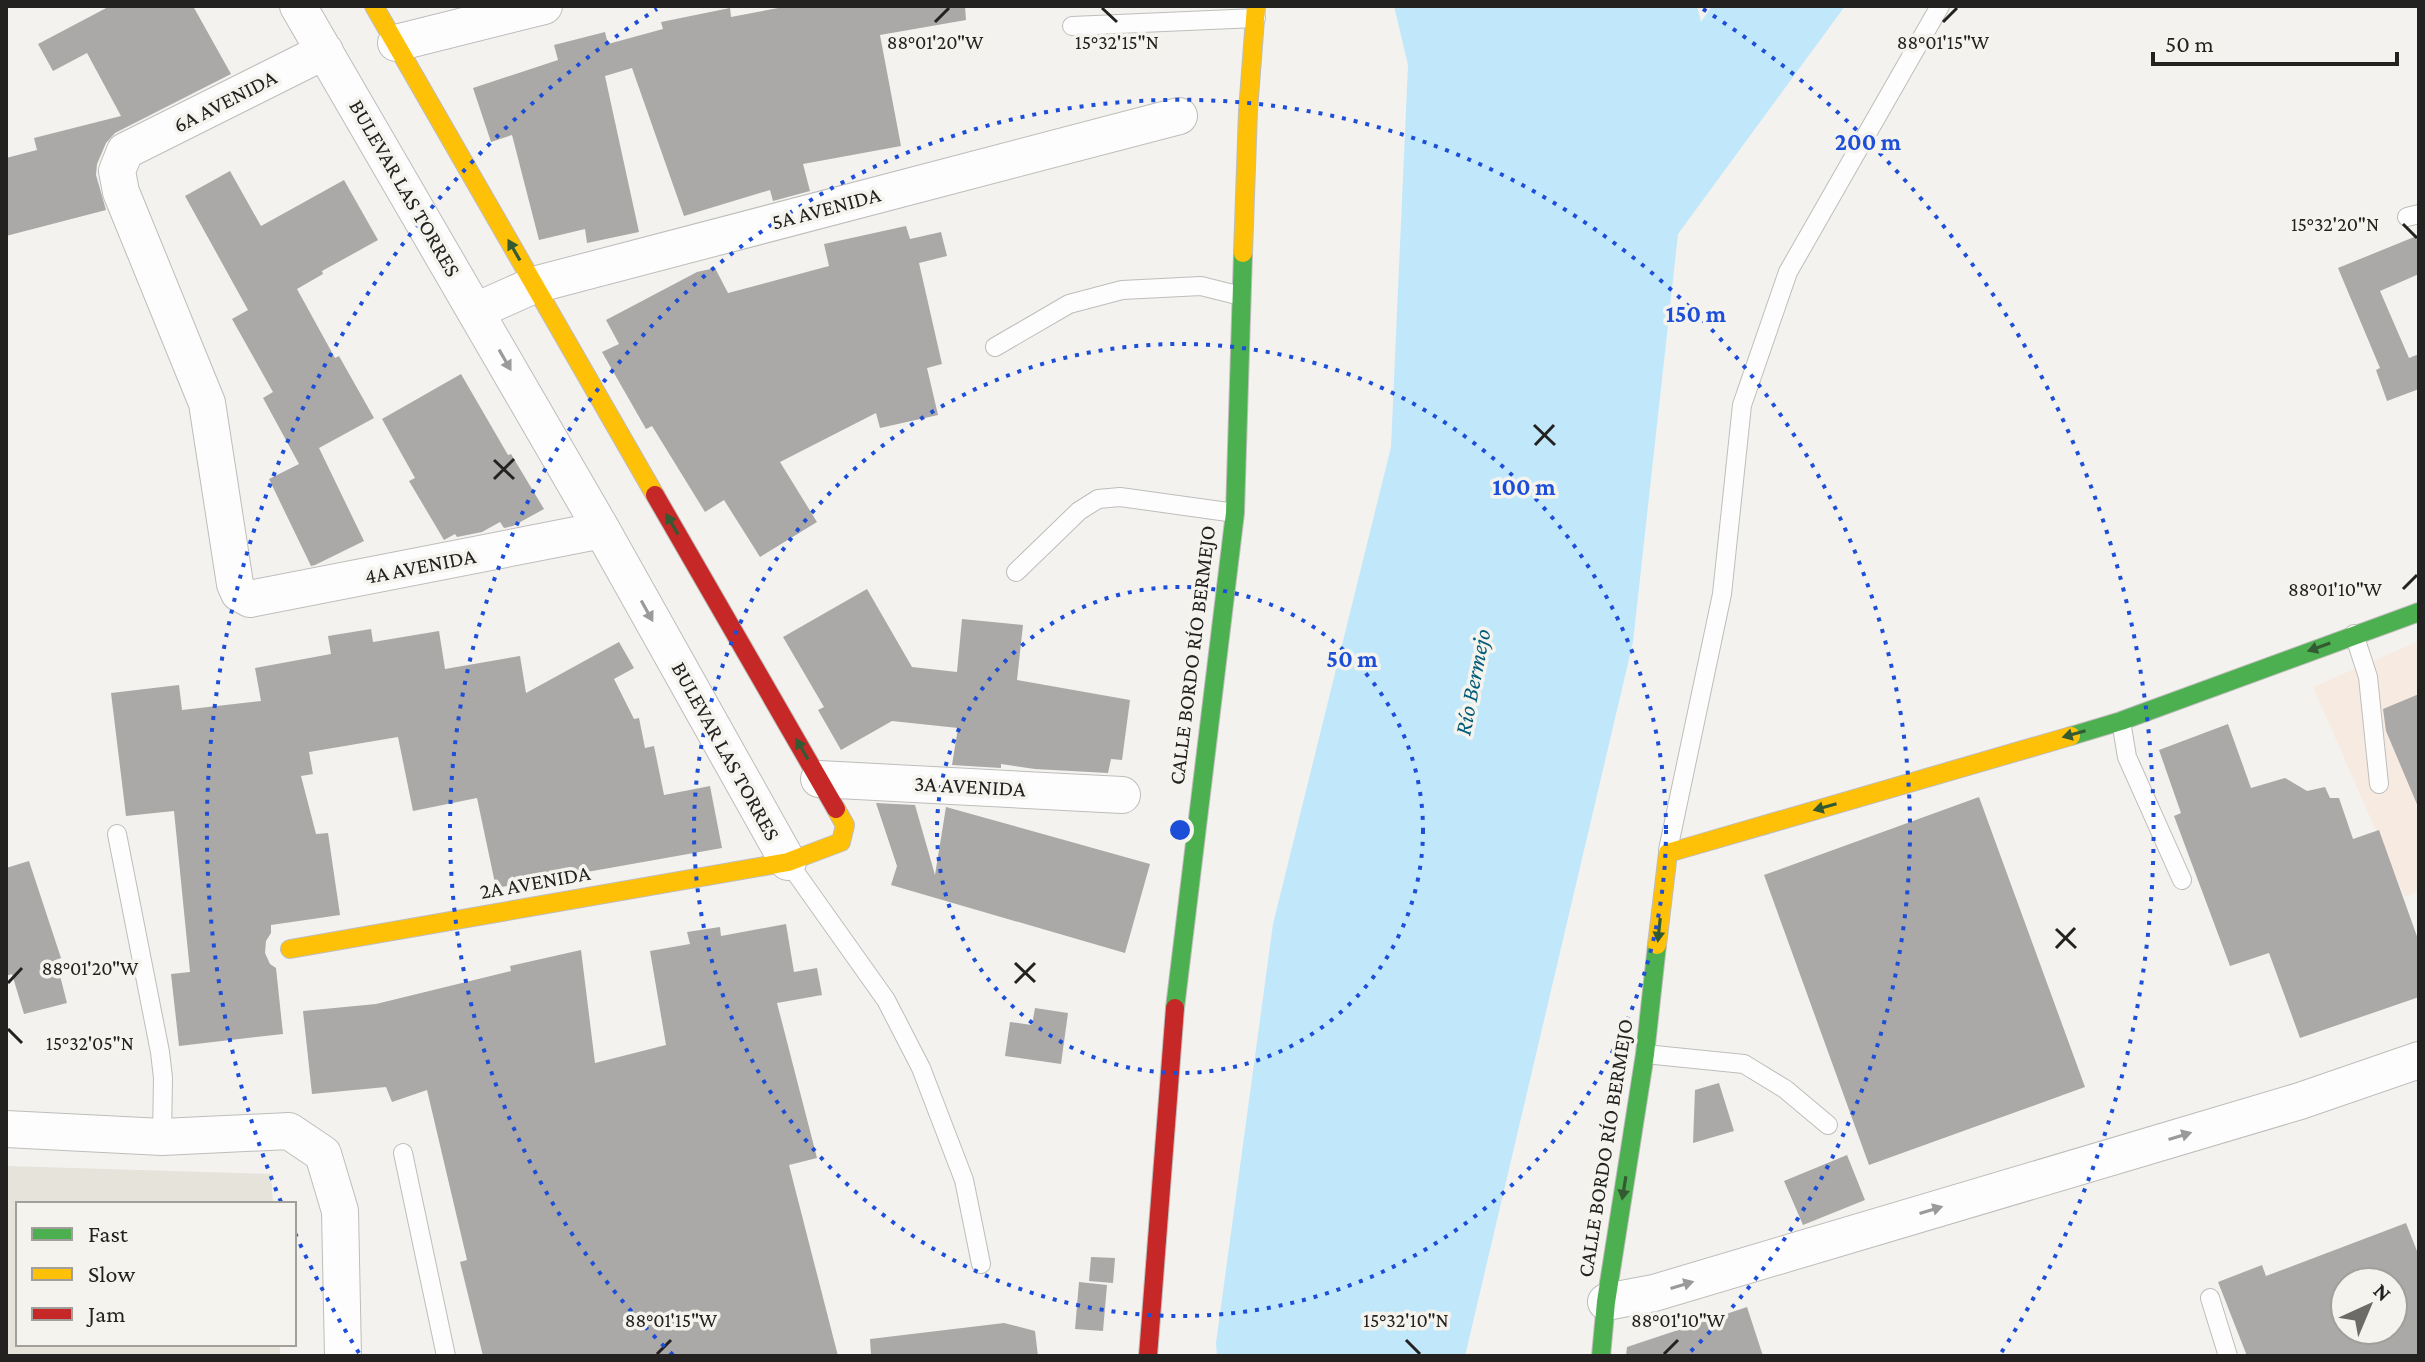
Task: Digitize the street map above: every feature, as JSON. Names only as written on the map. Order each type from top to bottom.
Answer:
[{"type":"street","name":"BULEVAR LAS TORRES","points":[[298,6],[602,530],[788,862],[841,842],[845,825],[374,6]]},
{"type":"street","points":[[396,43],[544,6]]},
{"type":"street","name":"CALLE BORDO RÍO BERMEJO","points":[[1148,1356],[1178,975],[1235,513],[1248,111],[1256,12]]},
{"type":"street","name":"6A AVENIDA","points":[[239,593],[235,584],[207,403],[121,192],[117,171],[125,151],[325,51]]},
{"type":"street","name":"5A AVENIDA","points":[[476,311],[534,285],[1179,116]]},
{"type":"street","name":"4A AVENIDA","points":[[239,593],[250,599],[602,530]]},
{"type":"street","points":[[1668,853],[2121,721],[2419,612]]},
{"type":"street","name":"3A AVENIDA","points":[[819,779],[1122,795]]},
{"type":"street","name":"CALLE BORDO RÍO BERMEJO","points":[[1601,1356],[1606,1302],[1645,1054],[1668,853]]},
{"type":"street","name":"2A AVENIDA","points":[[290,949],[788,862]]},
{"type":"street","points":[[1606,1302],[1654,1293],[2270,1110],[2419,1060]]},
{"type":"street","points":[[6,1129],[162,1137],[289,1131],[323,1154],[340,1211],[343,1356]]},
{"type":"lane","points":[[1668,853],[1722,594],[1742,405],[1788,272],[1940,6]]},
{"type":"lane","points":[[1072,26],[1256,12]]},
{"type":"lane","points":[[995,347],[1069,304],[1122,290],[1201,286],[1241,296]]},
{"type":"lane","points":[[1016,572],[1079,511],[1098,499],[1120,497],[1235,513]]},
{"type":"lane","points":[[2354,634],[2368,677],[2379,784]]},
{"type":"lane","points":[[2121,721],[2127,757],[2182,880]]},
{"type":"lane","points":[[117,834],[160,1052],[162,1137]]},
{"type":"lane","points":[[788,862],[886,1000],[921,1068],[964,1180],[981,1264]]},
{"type":"lane","points":[[1645,1054],[1744,1064],[1785,1089],[1828,1125]]},
{"type":"lane","points":[[403,1153],[446,1356]]},
{"type":"lane","points":[[2210,1298],[2228,1356]]},
{"type":"shaded area","points":[[2419,641],[2419,891],[2405,897],[2313,687]]},
{"type":"shaded area","points":[[6,1166],[271,1174],[273,1202],[16,1202],[16,1346],[280,1346],[280,1356],[6,1356]]},
{"type":"water","name":"Río Bermejo","points":[[1394,6],[1697,6],[1701,22],[1712,6],[1845,6],[1678,234],[1633,642],[1465,1356],[1217,1356],[1216,1343],[1273,924],[1391,447],[1408,65]]},
{"type":"building","points":[[110,6],[193,6],[231,74],[115,133],[106,143],[97,164],[96,175],[106,210],[6,236],[6,158],[37,150],[34,138],[121,116],[87,53],[53,71],[38,44]]},
{"type":"building","points":[[789,6],[965,6],[966,20],[880,35],[901,146],[803,164],[810,191],[773,201],[770,190],[684,216],[632,68],[605,76],[639,232],[587,243],[585,229],[539,240],[512,135],[491,142],[473,88],[558,60],[554,45],[605,32],[608,44],[663,29],[661,22],[730,8],[731,17]]},
{"type":"building","points":[[230,171],[261,226],[344,180],[378,240],[322,271],[323,274],[297,289],[335,358],[339,356],[374,418],[319,448],[364,541],[311,566],[269,479],[299,464],[263,398],[273,392],[232,319],[248,310],[185,196]]},
{"type":"building","points":[[906,226],[910,239],[941,232],[947,256],[919,263],[942,364],[927,368],[938,415],[880,428],[876,413],[780,462],[817,522],[760,557],[724,500],[705,512],[652,426],[646,429],[602,352],[619,344],[606,320],[697,272],[715,268],[728,293],[829,266],[824,244]]},
{"type":"building","points":[[2419,235],[2419,274],[2380,291],[2409,358],[2419,354],[2419,389],[2387,401],[2376,370],[2380,368],[2338,268]]},
{"type":"building","points":[[461,374],[544,509],[513,526],[504,528],[500,522],[482,532],[457,537],[455,534],[444,540],[409,481],[415,478],[382,419]]},
{"type":"building","points":[[867,589],[912,667],[957,672],[962,619],[1023,625],[1017,680],[1130,700],[1122,760],[1111,759],[1108,773],[1001,764],[1001,768],[952,765],[958,728],[892,721],[841,750],[818,710],[824,707],[783,637]]},
{"type":"building","points":[[371,629],[373,642],[439,631],[445,669],[520,656],[526,693],[619,642],[634,668],[614,679],[634,719],[639,718],[645,748],[654,746],[664,795],[710,786],[722,848],[496,888],[477,798],[413,811],[398,737],[309,752],[313,774],[301,776],[316,834],[328,833],[340,915],[271,925],[265,953],[270,964],[276,968],[283,1034],[179,1046],[171,974],[190,972],[174,811],[126,816],[111,693],[179,685],[182,710],[261,701],[255,668],[331,654],[328,636]]},
{"type":"building","points":[[2419,694],[2419,809],[2386,731],[2383,709]]},
{"type":"building","points":[[2228,724],[2251,788],[2285,778],[2307,791],[2325,787],[2330,798],[2339,798],[2353,839],[2379,830],[2419,942],[2419,997],[2300,1038],[2269,953],[2230,966],[2174,816],[2181,813],[2159,750]]},
{"type":"building","points":[[1979,797],[2085,1087],[1869,1165],[1764,875]]},
{"type":"building","points":[[876,803],[915,805],[935,875],[946,807],[1150,864],[1125,953],[891,885],[897,866]]},
{"type":"building","points":[[29,861],[61,958],[56,960],[67,1003],[24,1014],[12,974],[6,976],[6,868]]},
{"type":"building","points":[[786,924],[794,972],[817,968],[822,995],[777,1003],[817,1158],[789,1165],[838,1356],[483,1356],[460,1262],[467,1260],[427,1090],[392,1102],[386,1087],[312,1094],[303,1011],[376,1004],[511,971],[510,966],[581,950],[595,1063],[666,1045],[650,951],[690,944],[687,932],[720,927],[721,936]]},
{"type":"building","points":[[1035,1008],[1068,1013],[1061,1064],[1005,1056],[1010,1022],[1032,1025]]},
{"type":"building","points":[[1719,1083],[1734,1131],[1693,1143],[1695,1090]]},
{"type":"building","points":[[1847,1155],[1865,1200],[1803,1225],[1784,1181]]},
{"type":"building","points":[[2406,1223],[2419,1256],[2419,1356],[2247,1356],[2218,1282],[2262,1265],[2266,1276]]},
{"type":"building","points":[[1091,1257],[1115,1258],[1113,1283],[1089,1281]]},
{"type":"building","points":[[1079,1282],[1107,1285],[1103,1331],[1075,1329]]},
{"type":"building","points":[[1747,1307],[1763,1356],[1626,1356],[1627,1347]]},
{"type":"building","points":[[1004,1323],[1035,1331],[1038,1356],[871,1356],[870,1339]]},
{"type":"traffic: fast","points":[[1175,1008],[1235,513],[1243,253]]},
{"type":"traffic: fast","points":[[2071,736],[2121,721],[2419,612]]},
{"type":"traffic: fast","points":[[1601,1356],[1606,1302],[1645,1054],[1657,945]]},
{"type":"traffic: slow","points":[[374,6],[655,495]]},
{"type":"traffic: slow","points":[[1243,253],[1248,111],[1256,6]]},
{"type":"traffic: slow","points":[[1657,945],[1668,853],[2071,736]]},
{"type":"traffic: slow","points":[[290,949],[788,862],[841,842],[845,825],[836,809]]},
{"type":"traffic: jam","points":[[655,495],[836,809]]},
{"type":"traffic: jam","points":[[1148,1356],[1175,1008]]}]
